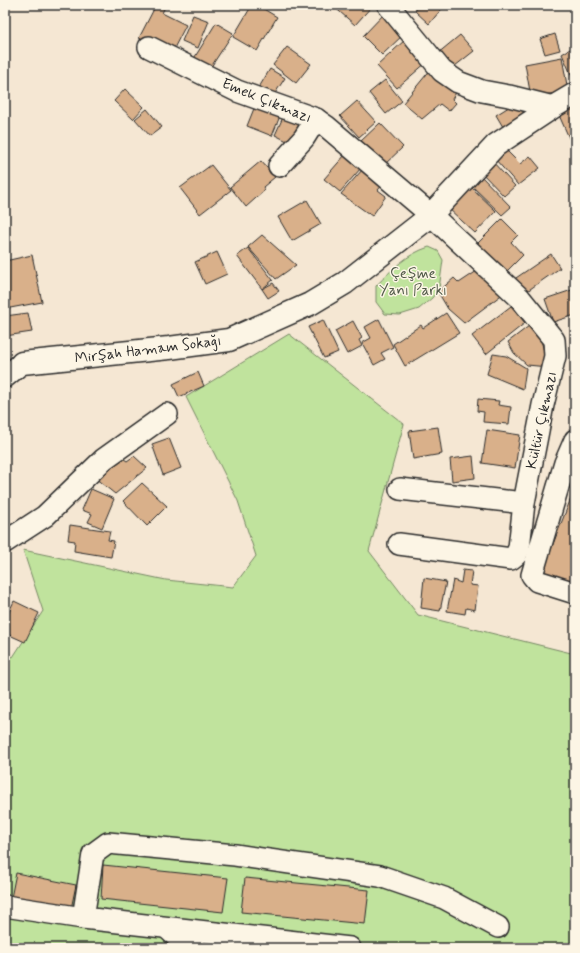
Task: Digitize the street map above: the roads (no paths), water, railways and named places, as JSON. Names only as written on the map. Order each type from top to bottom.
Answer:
[{"type":"street","points":[[388,5],[442,70],[458,82],[482,91],[553,107]]},
{"type":"street","name":"Emek Çıkmazı","points":[[149,47],[237,90],[316,119],[431,215]]},
{"type":"street","name":"Mirşah Hamam Sokağı","points":[[13,362],[169,348],[229,340],[310,304],[345,283],[410,234],[431,215],[496,145],[575,94]]},
{"type":"street","points":[[279,166],[304,138],[316,119]]},
{"type":"street","name":"Kültür Çıkmazı","points":[[399,544],[511,559],[516,555],[519,548],[524,503],[543,404],[555,356],[554,340],[520,298],[431,215]]},
{"type":"street","points":[[5,377],[13,362]]},
{"type":"street","points":[[5,542],[46,516],[104,459],[167,414]]},
{"type":"street","points":[[575,440],[563,471],[532,575],[537,581],[575,593]]},
{"type":"street","points":[[400,489],[524,503]]},
{"type":"street","points":[[83,918],[93,854],[108,843],[235,855],[380,876],[444,898],[498,927]]},
{"type":"street","points":[[5,906],[83,918],[350,948]]},
{"type":"street","points":[[167,928],[180,940],[194,948]]},
{"type":"park label","name":"Çeşme Yanı Parkı","points":[[413,282]]}]
